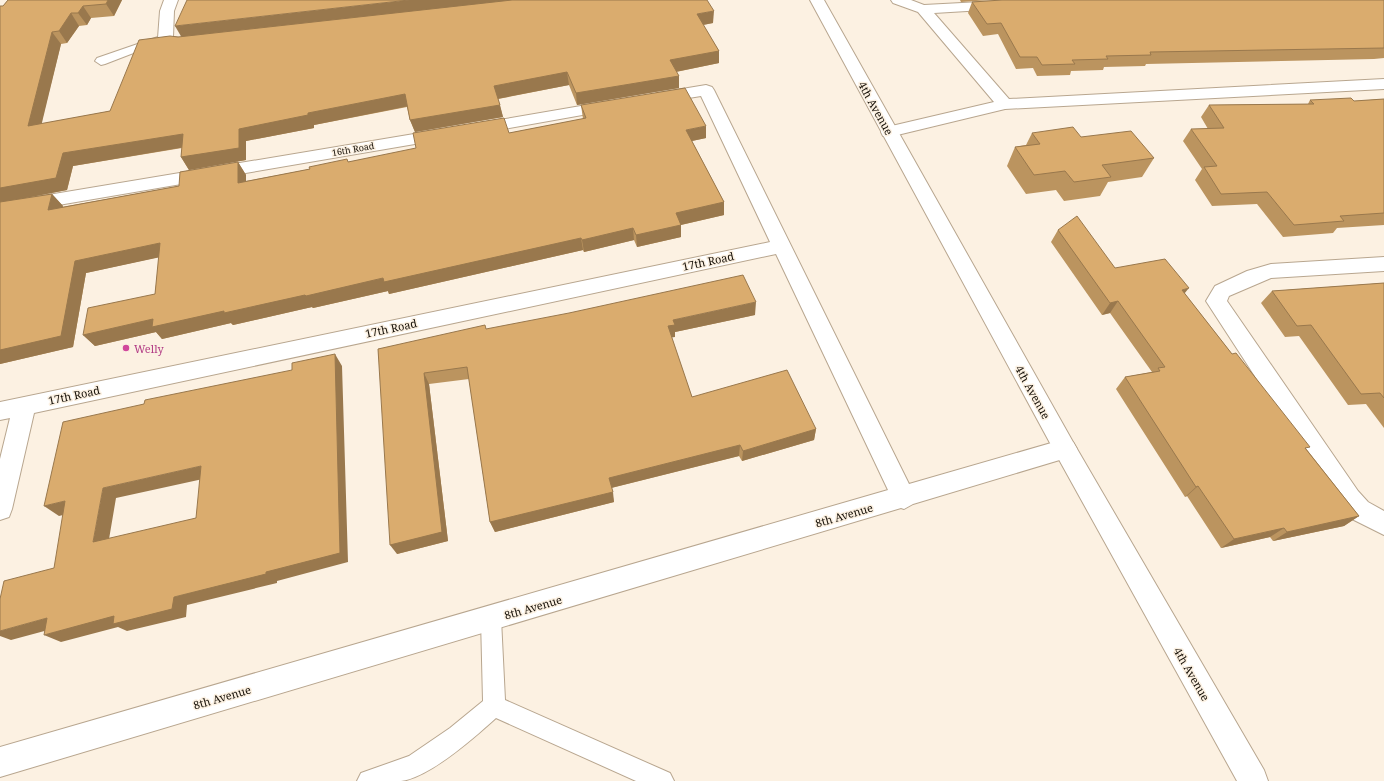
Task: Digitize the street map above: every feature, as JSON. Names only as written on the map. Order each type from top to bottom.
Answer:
[{"type":"street","points":[[171,0],[167,11],[166,38],[168,41],[176,43],[202,42]]},
{"type":"street","name":"4th Avenue","points":[[817,0],[1065,449],[1253,781]]},
{"type":"street","points":[[898,0],[923,9],[1015,5]]},
{"type":"street","points":[[923,9],[1005,104]]},
{"type":"street","points":[[890,132],[1005,104],[1384,84]]},
{"type":"street","name":"16th Road","points":[[0,209],[706,90],[781,246]]},
{"type":"street","points":[[781,246],[904,498]]},
{"type":"street","name":"17th Road","points":[[0,411],[781,246]]},
{"type":"street","points":[[1384,264],[1271,271],[1254,276],[1222,291],[1216,301],[1349,499],[1359,510],[1384,524]]},
{"type":"street","points":[[0,509],[24,406]]},
{"type":"street","name":"8th Avenue","points":[[0,762],[904,498],[1065,449]]},
{"type":"lane","points":[[101,61],[166,38]]},
{"type":"lane","points":[[491,619],[494,706]]},
{"type":"lane","points":[[370,781],[415,765],[458,736],[494,706]]},
{"type":"lane","points":[[494,706],[662,781]]},
{"type":"building","points":[[8,0],[108,0],[106,4],[83,6],[78,13],[71,13],[59,31],[52,32],[28,126],[110,111],[139,40],[170,36],[178,37],[512,0],[707,0],[714,11],[697,14],[719,51],[670,60],[679,76],[576,93],[567,72],[494,86],[500,105],[410,120],[405,94],[308,113],[308,115],[239,129],[239,148],[181,157],[183,134],[63,153],[56,178],[0,188],[0,6],[3,6]]},
{"type":"building","points":[[187,0],[409,0],[175,26]]},
{"type":"building","points":[[1002,0],[1384,0],[1384,48],[1150,52],[1151,55],[1106,56],[1108,59],[1072,60],[1075,64],[1042,65],[1037,57],[1020,57],[1001,23],[987,24],[972,2]]},
{"type":"building","points":[[685,88],[706,126],[686,130],[724,202],[676,213],[681,225],[636,235],[633,228],[582,240],[581,238],[384,282],[383,278],[306,296],[224,313],[224,311],[152,327],[153,319],[83,335],[88,308],[155,294],[160,243],[75,261],[61,336],[0,350],[0,202],[52,194],[48,210],[179,186],[180,172],[238,162],[238,183],[310,169],[309,167],[347,159],[348,162],[416,148],[413,133],[504,118],[509,133],[586,118],[581,105]]},
{"type":"building","points":[[1351,98],[1354,101],[1384,99],[1384,213],[1340,216],[1344,221],[1294,225],[1267,192],[1221,194],[1204,167],[1217,166],[1191,129],[1224,128],[1209,105],[1314,104],[1310,100]]},
{"type":"building","points":[[1073,127],[1081,137],[1131,131],[1154,158],[1102,165],[1111,177],[1074,182],[1065,171],[1034,175],[1015,147],[1040,144],[1032,133]]},
{"type":"building","points":[[1077,216],[1115,268],[1165,259],[1189,288],[1182,290],[1232,354],[1236,353],[1310,447],[1305,448],[1359,516],[1287,532],[1284,528],[1234,539],[1198,486],[1196,487],[1125,377],[1160,371],[1158,368],[1165,367],[1118,301],[1110,303],[1058,230]]},
{"type":"building","points":[[743,275],[756,302],[673,320],[675,325],[668,326],[692,397],[787,370],[816,429],[743,451],[740,445],[609,478],[613,492],[490,522],[467,367],[424,373],[442,532],[390,545],[378,349],[485,325],[486,329],[569,313]]},
{"type":"building","points":[[1384,283],[1384,398],[1380,393],[1361,394],[1311,325],[1297,326],[1272,291]]},
{"type":"building","points":[[335,354],[340,553],[266,572],[266,574],[174,597],[172,609],[113,624],[114,616],[44,635],[47,618],[0,631],[0,599],[4,581],[54,568],[65,501],[44,506],[63,422],[144,404],[145,400],[292,370],[292,363]],"holes":[[[201,466],[196,518],[93,542],[103,488]]]},
{"type":"place","name":"Welly","points":[[126,348]]}]
